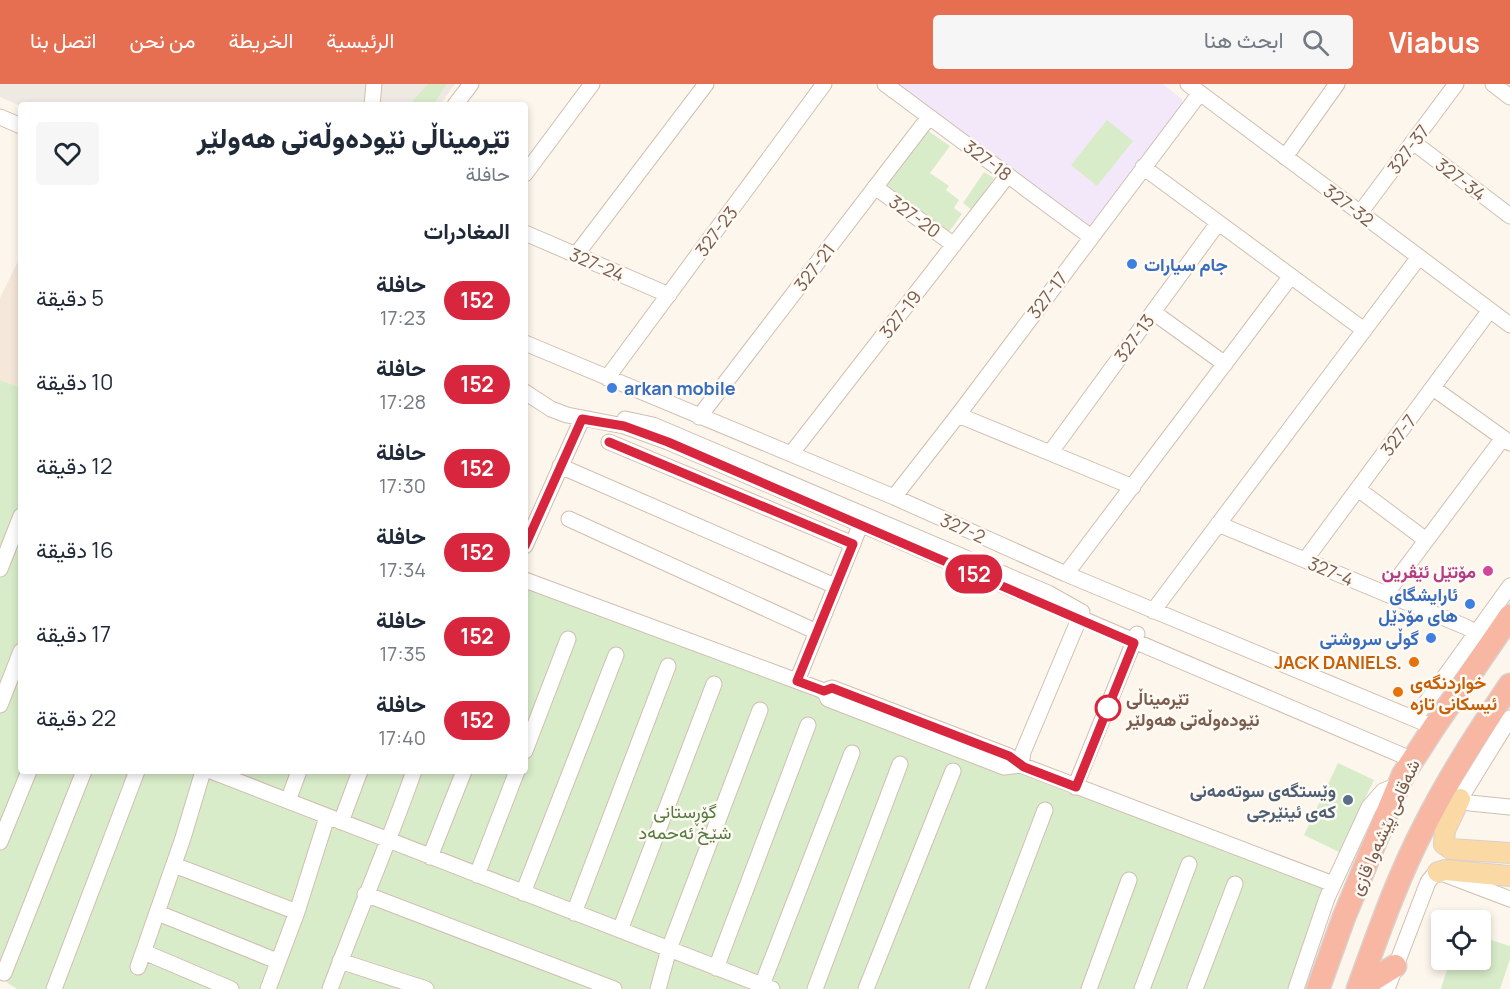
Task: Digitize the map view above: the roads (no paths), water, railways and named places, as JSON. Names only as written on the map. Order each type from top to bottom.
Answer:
[{"type":"highway","name":"شەقامی پێشەوا قازی","points":[[1318,989],[1344,917],[1400,784],[1415,757],[1424,722],[1510,616]]},
{"type":"highway","name":"شەقامی پێشەوا قازی","points":[[1358,989],[1390,900],[1423,828],[1452,794],[1469,745],[1510,685]]},
{"type":"highway","points":[[1358,989],[1395,966]]},
{"type":"main road","points":[[1452,794],[1444,843],[1451,849],[1510,853]]},
{"type":"main road","points":[[1438,872],[1445,870],[1510,876]]},
{"type":"street","points":[[372,102],[374,84]]},
{"type":"street","points":[[457,102],[471,84]]},
{"type":"street","points":[[528,170],[592,84]]},
{"type":"street","name":"327-23","points":[[607,378],[824,84]]},
{"type":"street","name":"327-18","points":[[885,84],[1091,237]]},
{"type":"street","points":[[1285,157],[1337,84]]},
{"type":"street","name":"327-37","points":[[1360,213],[1456,84]]},
{"type":"street","points":[[1493,84],[1510,97]]},
{"type":"street","points":[[576,255],[702,85]]},
{"type":"street","name":"327-32","points":[[1194,88],[1510,325]]},
{"type":"street","name":"327-17","points":[[894,497],[1143,167],[1194,88]]},
{"type":"street","points":[[0,117],[18,125]]},
{"type":"street","name":"327-21","points":[[699,417],[929,117]]},
{"type":"street","name":"327-34","points":[[1413,142],[1510,216]]},
{"type":"street","points":[[1143,167],[1364,330]]},
{"type":"street","name":"327-19","points":[[791,454],[1008,175]]},
{"type":"street","name":"327-20","points":[[875,187],[954,245]]},
{"type":"street","name":"327-13","points":[[1050,453],[1218,223]]},
{"type":"street","name":"327-24","points":[[528,234],[669,295]]},
{"type":"street","points":[[1153,611],[1419,257]]},
{"type":"street","points":[[1066,574],[1291,276]]},
{"type":"street","name":"327-7","points":[[1305,560],[1490,310]]},
{"type":"street","points":[[1153,312],[1225,364]]},
{"type":"street","name":"327-2","points":[[528,343],[894,497],[1153,611],[1424,722]]},
{"type":"street","points":[[1386,594],[1426,540],[1507,440],[1433,388]]},
{"type":"street","points":[[528,394],[551,409],[582,419],[624,426],[862,519],[1080,615],[1276,691],[1415,757]]},
{"type":"street","points":[[958,415],[1132,487]]},
{"type":"street","points":[[528,539],[582,419]]},
{"type":"street","points":[[609,442],[853,544]]},
{"type":"street","points":[[560,466],[835,586]]},
{"type":"street","points":[[1358,489],[1426,540]]},
{"type":"street","points":[[569,519],[817,632]]},
{"type":"street","points":[[797,681],[862,519]]},
{"type":"street","points":[[0,569],[18,524]]},
{"type":"street","name":"327-4","points":[[1218,524],[1476,633]]},
{"type":"street","points":[[528,581],[824,691],[828,699],[1004,767],[1021,765],[1333,884]]},
{"type":"street","points":[[1424,722],[1476,633],[1510,586]]},
{"type":"street","points":[[1021,765],[1023,752],[1080,615]]},
{"type":"street","points":[[1076,787],[1136,638]]},
{"type":"street","points":[[528,743],[568,639]]},
{"type":"street","points":[[523,893],[616,655]]},
{"type":"street","points":[[0,705],[3,689],[18,657]]},
{"type":"street","points":[[574,913],[668,666]]},
{"type":"street","points":[[620,930],[714,684]]},
{"type":"street","points":[[3,689],[18,695]]},
{"type":"street","points":[[658,989],[669,949],[760,710]]},
{"type":"street","points":[[1510,718],[1452,794],[1470,803],[1510,807]]},
{"type":"street","points":[[716,968],[808,725]]},
{"type":"street","points":[[219,774],[767,987],[852,753]]},
{"type":"street","points":[[814,989],[900,764]]},
{"type":"street","points":[[866,989],[953,771]]},
{"type":"street","points":[[0,842],[28,774]]},
{"type":"street","points":[[4,973],[83,774]]},
{"type":"street","points":[[54,989],[136,774]]},
{"type":"street","points":[[138,968],[174,865],[202,774]]},
{"type":"street","points":[[249,786],[254,774]]},
{"type":"street","points":[[288,801],[298,774]]},
{"type":"street","points":[[268,989],[334,820],[358,774]]},
{"type":"street","points":[[330,989],[413,774]]},
{"type":"street","points":[[430,857],[463,774]]},
{"type":"street","points":[[477,875],[516,774]]},
{"type":"street","points":[[1296,989],[1333,884],[1373,801],[1383,790],[1400,784]]},
{"type":"street","points":[[977,989],[1045,810]]},
{"type":"street","points":[[1143,989],[1189,864]]},
{"type":"street","points":[[174,865],[297,912]]},
{"type":"street","points":[[1387,989],[1431,877],[1438,872],[1510,899]]},
{"type":"street","points":[[1089,989],[1129,880]]},
{"type":"street","points":[[1195,989],[1235,884]]},
{"type":"street","points":[[365,894],[614,989]]},
{"type":"street","points":[[158,913],[278,961]]},
{"type":"street","points":[[144,952],[231,989]]},
{"type":"street","points":[[340,961],[424,989]]},
{"type":"place","name":"جام سيارات","points":[[1132,264]]},
{"type":"place","name":"arkan mobile","points":[[612,388]]},
{"type":"place","name":"مۆتێل ئێڤرین","points":[[1488,571]]},
{"type":"place","name":"ئارایشگای های مۆدێل","points":[[1470,604]]},
{"type":"place","name":"گوڵی سروشتی","points":[[1431,638]]},
{"type":"place","name":"JACK DANIELS.","points":[[1414,662]]},
{"type":"place","name":"خواردنگەی ئیسکانی تازە","points":[[1398,692]]},
{"type":"place","name":"تێرمیناڵی نێودەوڵەتی هەولێر","points":[[1108,708]]},
{"type":"place","name":"وێستگەی سوتەمەنی کەی ئینێرجی","points":[[1348,800]]},
{"type":"park label","name":"گۆڕستانی شێخ ئەحمەد","points":[[685,821]]}]
